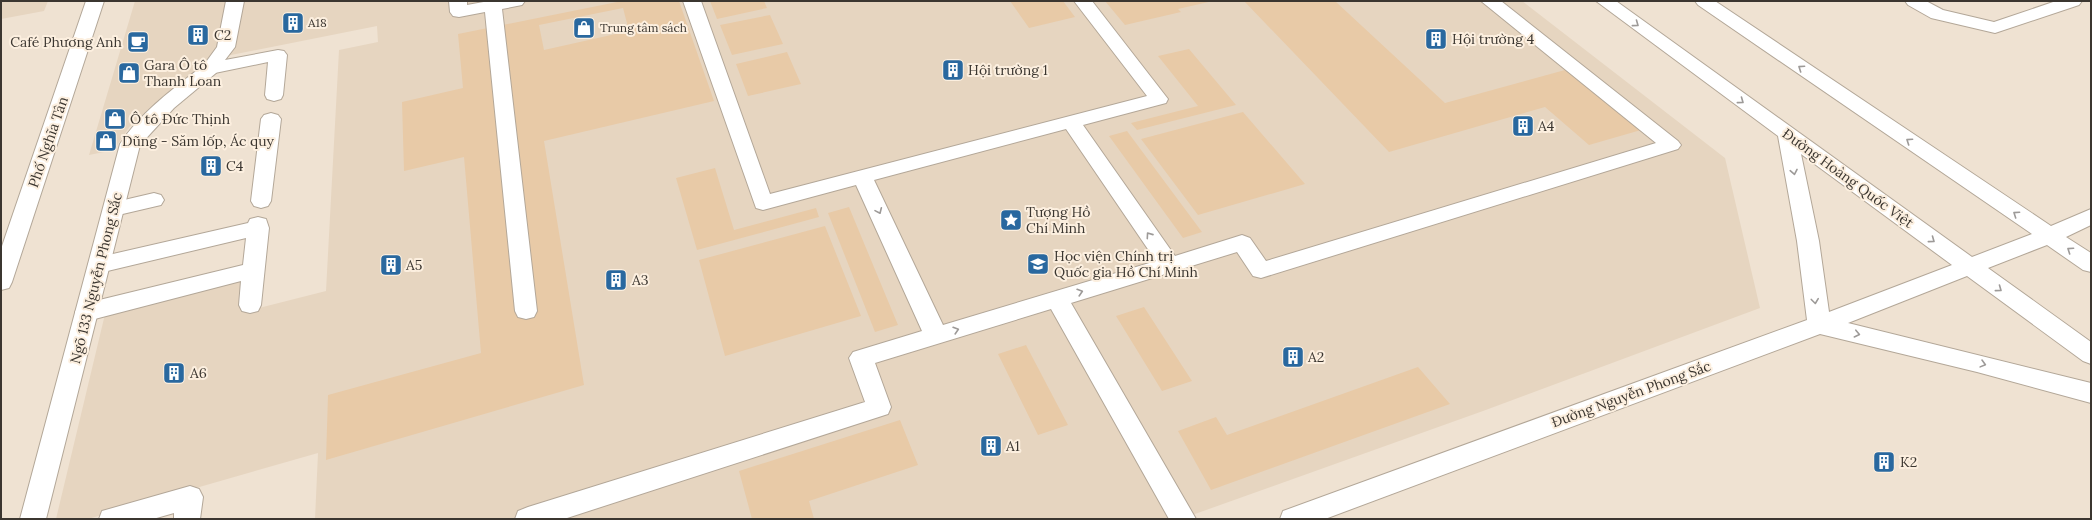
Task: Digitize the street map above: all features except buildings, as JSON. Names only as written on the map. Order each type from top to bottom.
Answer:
[{"type":"main road","name":"Phố Nghĩa Tân","points":[[1,282],[95,1]]},
{"type":"main road","points":[[210,69],[226,47],[235,1]]},
{"type":"main road","points":[[458,1],[459,12],[516,1]]},
{"type":"main road","points":[[692,1],[763,203],[1159,99],[1083,1]]},
{"type":"main road","points":[[528,519],[879,407],[862,358],[1242,243],[1261,270],[1671,145],[1490,1]]},
{"type":"main road","name":"Đường Hoàng Quốc Việt","points":[[1604,1],[2091,355]]},
{"type":"main road","points":[[1704,1],[2091,264]]},
{"type":"main road","points":[[1914,1],[1937,14],[1995,28],[2067,2]]},
{"type":"main road","points":[[493,6],[526,311]]},
{"type":"main road","points":[[210,69],[278,55],[274,95]]},
{"type":"main road","name":"Ngõ 133 Nguyễn Phong Sắc","points":[[33,519],[130,144],[146,123],[172,99],[210,69]]},
{"type":"main road","points":[[261,201],[271,119]]},
{"type":"main road","points":[[1071,122],[1170,265]]},
{"type":"main road","points":[[1787,134],[1808,241],[1819,325],[1977,363],[2091,393]]},
{"type":"main road","points":[[862,176],[936,336]]},
{"type":"main road","points":[[114,209],[154,200]]},
{"type":"main road","name":"Đường Nguyễn Phong Sắc","points":[[1292,519],[1819,325],[2048,236],[2091,216]]},
{"type":"main road","points":[[99,265],[258,226],[250,306]]},
{"type":"main road","points":[[87,312],[253,270]]},
{"type":"main road","points":[[1057,299],[1183,519]]},
{"type":"main road","points":[[112,519],[190,496],[187,519]]},
{"type":"shaded area","points":[[1,1],[48,1],[44,11],[1,19]]},
{"type":"shaded area","name":"Học viện Chính trị Quốc gia Hồ Chí Minh","points":[[135,1],[1522,1],[1725,158],[1760,308],[1483,411],[1181,519],[315,519],[318,453],[88,519],[56,519],[106,310],[247,276],[243,312],[326,291],[339,50],[378,42],[377,26],[216,58],[130,126],[114,150],[89,155]]},
{"type":"shaded area","points":[[622,1],[679,1],[714,101],[544,141],[584,385],[326,460],[328,395],[481,353],[464,157],[404,171],[402,102],[463,88],[458,34]],"holes":[[[623,8],[629,31],[544,50],[539,25]]]},
{"type":"shaded area","points":[[710,1],[764,1],[767,8],[717,19]]},
{"type":"shaded area","points":[[1010,1],[1063,1],[1075,17],[1029,28]]},
{"type":"shaded area","points":[[1105,1],[1213,1],[1178,9],[1181,12],[1125,25]]},
{"type":"shaded area","points":[[1244,1],[1335,1],[1445,103],[1565,70],[1641,130],[1589,145],[1545,107],[1389,152]]},
{"type":"shaded area","points":[[770,15],[783,44],[732,55],[720,25]]},
{"type":"shaded area","points":[[1189,49],[1236,105],[1137,130],[1131,123],[1198,106],[1158,56]]},
{"type":"shaded area","points":[[787,52],[801,84],[748,96],[736,64]]},
{"type":"shaded area","points":[[1243,112],[1305,184],[1198,215],[1141,139]]},
{"type":"shaded area","points":[[1127,131],[1202,232],[1183,238],[1109,136]]},
{"type":"shaded area","points":[[715,168],[734,230],[816,208],[819,217],[697,250],[676,178]]},
{"type":"shaded area","points":[[849,207],[898,325],[875,332],[828,213]]},
{"type":"shaded area","points":[[825,226],[861,316],[725,356],[699,260]]},
{"type":"shaded area","points":[[1144,307],[1192,381],[1162,391],[1116,316]]},
{"type":"shaded area","points":[[1026,345],[1068,425],[1038,435],[998,354]]},
{"type":"shaded area","points":[[1418,367],[1450,404],[1211,490],[1178,431],[1216,417],[1227,435]]},
{"type":"shaded area","points":[[900,420],[918,465],[809,501],[814,519],[752,519],[739,471]]},
{"type":"place","name":"A18","points":[[293,23]]},
{"type":"place","name":"Trung tâm sách","points":[[584,28]]},
{"type":"place","name":"C2","points":[[198,35]]},
{"type":"place","name":"Hội trường 4","points":[[1436,39]]},
{"type":"place","name":"Café Phương Anh","points":[[138,42]]},
{"type":"place","name":"Hội trường 1","points":[[953,70]]},
{"type":"place","name":"Gara Ô tô Thanh Loan","points":[[129,73]]},
{"type":"place","name":"Ô tô Đức Thịnh","points":[[115,119]]},
{"type":"place","name":"A4","points":[[1523,126]]},
{"type":"place","name":"Dũng - Săm lốp, Ác quy","points":[[106,141]]},
{"type":"place","name":"C4","points":[[211,166]]},
{"type":"place","name":"Tượng Hồ Chí Minh","points":[[1011,220]]},
{"type":"place","name":"Học viện Chính trị Quốc gia Hồ Chí Minh","points":[[1038,264]]},
{"type":"place","name":"A5","points":[[391,265]]},
{"type":"place","name":"A3","points":[[616,280]]},
{"type":"place","name":"A2","points":[[1293,357]]},
{"type":"place","name":"A6","points":[[174,373]]},
{"type":"place","name":"A1","points":[[991,446]]},
{"type":"place","name":"K2","points":[[1884,462]]}]
